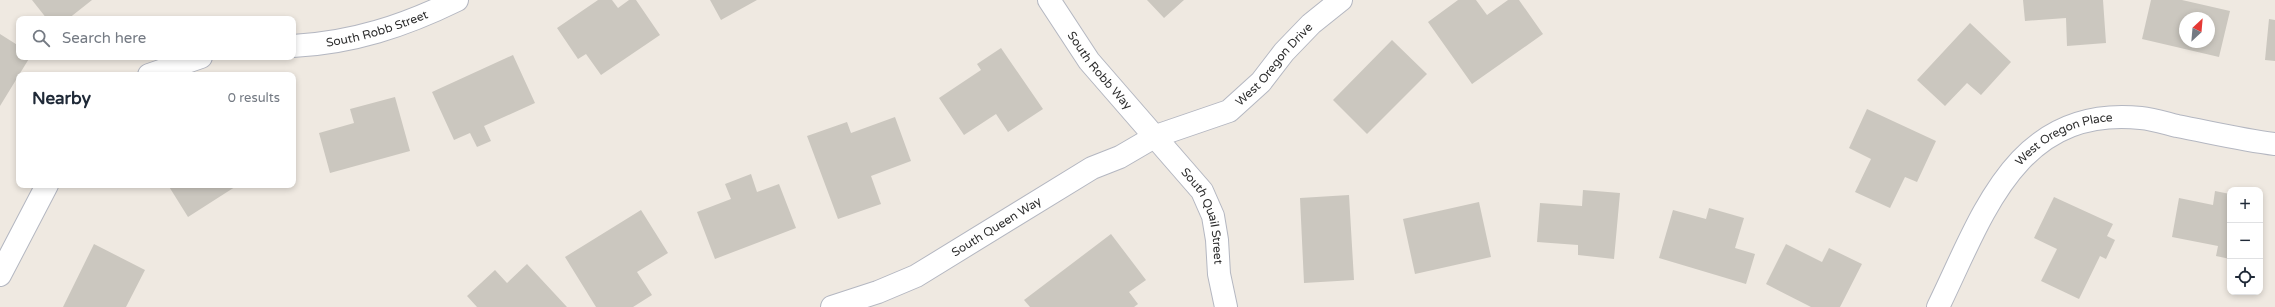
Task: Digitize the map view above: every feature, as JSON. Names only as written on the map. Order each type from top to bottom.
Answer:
[{"type":"street","name":"South Robb Street","points":[[296,46],[325,44],[359,38],[397,27],[457,0]]},
{"type":"street","name":"South Robb Way","points":[[1049,0],[1089,61],[1156,136]]},
{"type":"street","name":"West Oregon Drive","points":[[1156,136],[1229,111],[1261,82],[1284,52],[1310,24],[1341,0]]},
{"type":"street","points":[[158,72],[192,60]]},
{"type":"street","name":"West Oregon Place","points":[[1938,307],[1990,202],[2009,172],[2029,150],[2067,126],[2093,118],[2116,116],[2143,118],[2275,144]]},
{"type":"street","name":"South Queen Way","points":[[832,307],[878,292],[916,276],[1092,168],[1120,157],[1156,136]]},
{"type":"street","name":"South Quail Street","points":[[1156,136],[1202,191],[1213,216],[1217,240],[1219,274],[1226,307]]},
{"type":"street","points":[[0,275],[45,188]]},
{"type":"building","points":[[32,0],[92,0],[72,16],[45,16]]},
{"type":"building","points":[[598,0],[612,0],[618,8],[629,0],[636,0],[660,35],[601,75],[586,54],[578,59],[557,28]]},
{"type":"building","points":[[710,0],[757,0],[721,20]]},
{"type":"building","points":[[1147,0],[1184,0],[1164,18]]},
{"type":"building","points":[[1458,0],[1476,0],[1487,15],[1508,0],[1519,0],[1543,34],[1472,84],[1428,22]]},
{"type":"building","points":[[2023,0],[2103,0],[2106,43],[2067,46],[2066,18],[2025,21]]},
{"type":"building","points":[[2151,0],[2182,0],[2230,11],[2219,57],[2180,48],[2215,48],[2215,12],[2179,12],[2179,48],[2142,39]]},
{"type":"building","points":[[2269,19],[2275,20],[2275,61],[2265,60]]},
{"type":"building","points":[[1970,23],[2011,62],[1981,95],[1967,83],[1945,106],[1917,80]]},
{"type":"building","points":[[0,34],[16,44],[16,60],[28,60],[21,72],[16,72],[16,80],[0,106]]},
{"type":"building","points":[[1392,40],[1427,74],[1367,134],[1333,100]]},
{"type":"building","points":[[1001,48],[1043,109],[1008,132],[996,114],[964,135],[939,98],[981,70],[977,64]]},
{"type":"building","points":[[513,55],[535,103],[484,126],[491,141],[477,147],[470,133],[454,140],[432,92]]},
{"type":"building","points":[[395,97],[410,151],[330,173],[319,133],[354,123],[350,109]]},
{"type":"building","points":[[1867,109],[1936,141],[1917,182],[1905,177],[1890,208],[1855,192],[1871,159],[1849,148]]},
{"type":"building","points":[[895,117],[911,161],[871,176],[881,204],[838,219],[807,136],[847,122],[851,133]]},
{"type":"building","points":[[751,174],[757,192],[779,184],[796,228],[715,259],[697,212],[731,199],[725,184]]},
{"type":"building","points":[[170,188],[233,188],[188,217]]},
{"type":"building","points":[[1583,190],[1620,193],[1614,259],[1578,255],[1578,245],[1537,242],[1540,203],[1582,206]]},
{"type":"building","points":[[2215,191],[2227,193],[2227,258],[2216,256],[2218,246],[2172,237],[2179,198],[2213,205]]},
{"type":"building","points":[[1349,195],[1354,280],[1304,283],[1300,198]]},
{"type":"building","points":[[2054,197],[2113,224],[2107,236],[2115,240],[2106,259],[2100,256],[2079,299],[2041,281],[2057,249],[2034,238]]},
{"type":"building","points":[[1479,202],[1491,257],[1415,274],[1403,219]]},
{"type":"building","points":[[1709,208],[1744,218],[1735,248],[1755,254],[1746,284],[1659,258],[1673,210],[1706,219]]},
{"type":"building","points":[[641,210],[668,253],[637,272],[652,295],[633,307],[596,307],[565,257]]},
{"type":"building","points":[[1111,234],[1146,280],[1129,292],[1138,304],[1134,307],[1030,307],[1024,300]]},
{"type":"building","points":[[94,244],[145,270],[126,307],[63,307]]},
{"type":"building","points":[[1786,244],[1822,262],[1829,248],[1862,264],[1840,307],[1811,307],[1766,284]]},
{"type":"building","points":[[527,264],[567,307],[477,307],[467,296],[495,270],[507,283]]}]
